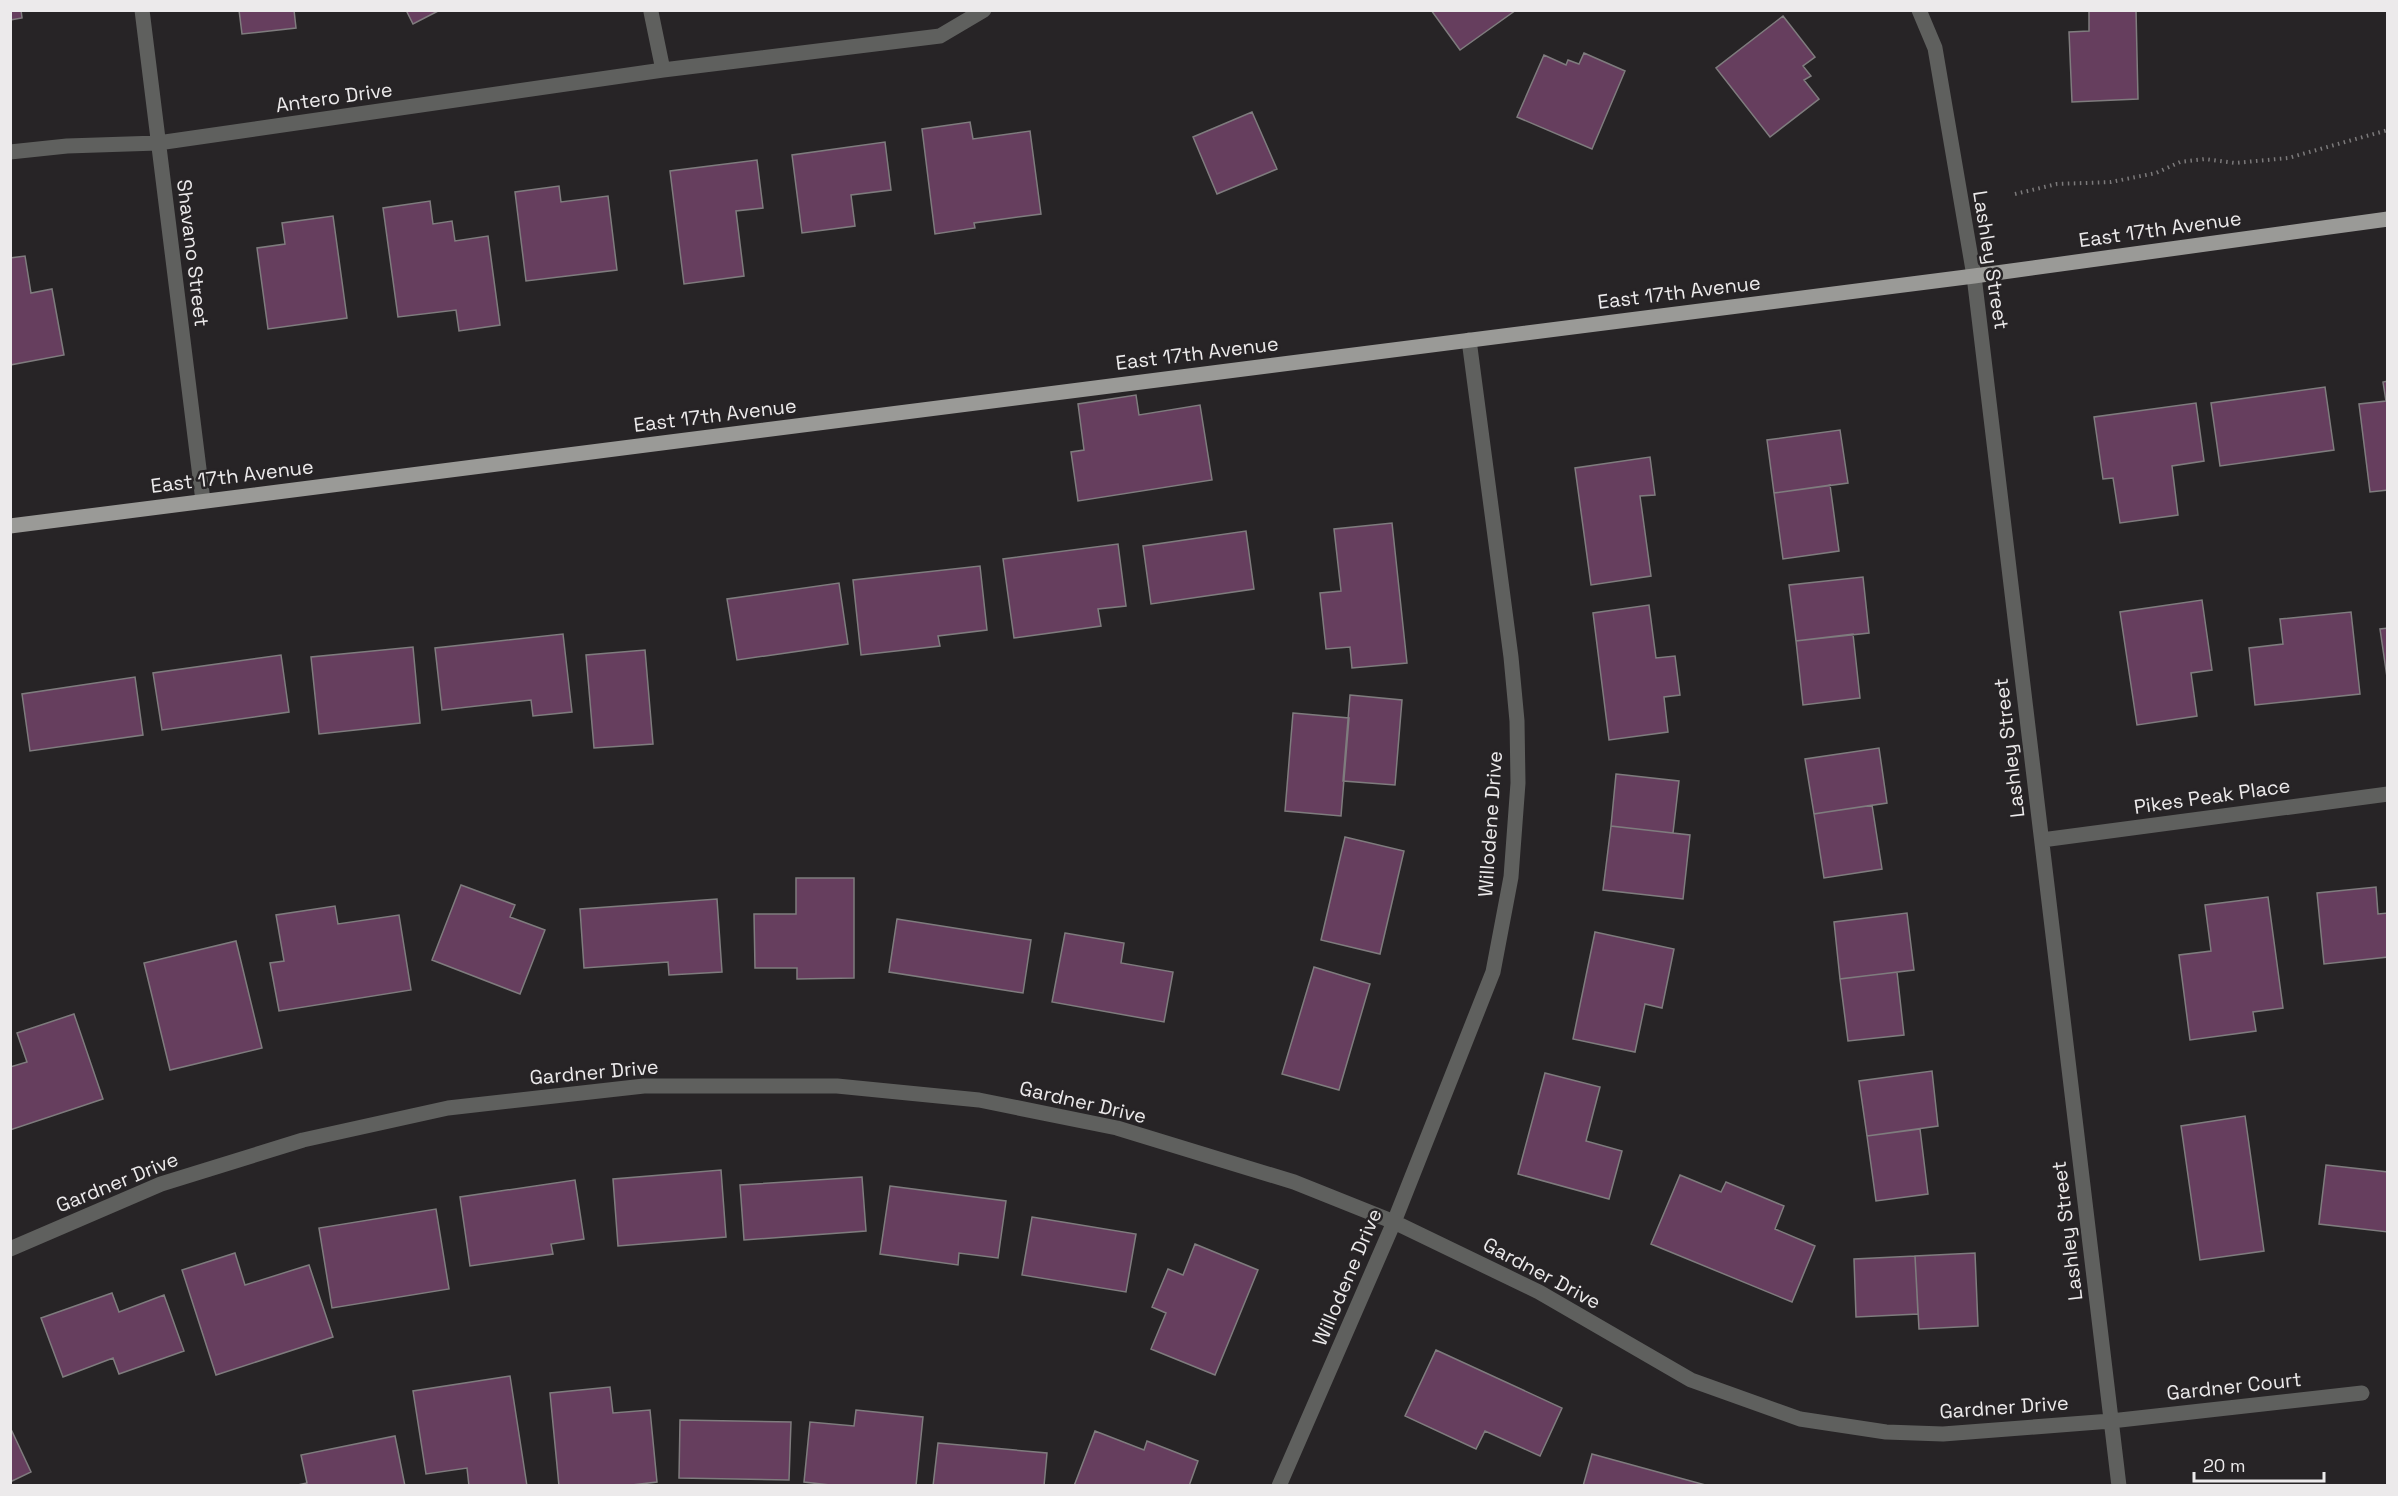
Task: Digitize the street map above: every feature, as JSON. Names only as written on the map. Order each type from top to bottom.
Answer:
[{"type":"main road","name":"East 17th Avenue","points":[[10,526],[1974,276],[2388,219]]},
{"type":"street","name":"Shavano Street","points":[[142,10],[202,501]]},
{"type":"street","name":"Antero Drive","points":[[10,152],[67,146],[158,143],[663,70],[940,36],[984,10]]},
{"type":"street","name":"Lashley Street","points":[[1919,10],[1935,48],[1974,276],[2119,1485]]},
{"type":"street","points":[[651,12],[663,70]]},
{"type":"street","name":"Willodene Drive","points":[[1279,1485],[1394,1222],[1493,972],[1511,877],[1518,783],[1517,721],[1511,657],[1469,340]]},
{"type":"street","name":"Pikes Peak Place","points":[[2042,840],[2388,794]]},
{"type":"street","name":"Gardner Drive","points":[[10,1249],[161,1184],[303,1140],[448,1108],[644,1086],[837,1086],[979,1100],[1118,1128],[1294,1182],[1394,1222],[1539,1292],[1691,1380],[1800,1419],[1886,1432],[1943,1434],[2111,1420]]},
{"type":"street","name":"Gardner Court","points":[[2111,1420],[2362,1393]]},
{"type":"path","points":[[2014,194],[2057,184],[2111,182],[2156,173],[2180,162],[2205,159],[2235,163],[2288,158],[2388,130]]},
{"type":"building","points":[[10,10],[21,10],[22,18],[10,20]]},
{"type":"building","points":[[239,10],[294,10],[296,28],[242,34]]},
{"type":"building","points":[[406,10],[440,10],[413,24]]},
{"type":"building","points":[[1431,10],[1516,10],[1460,50]]},
{"type":"building","points":[[2089,10],[2136,10],[2138,99],[2072,102],[2069,32],[2089,31]]},
{"type":"building","points":[[1783,16],[1815,57],[1803,66],[1811,76],[1804,80],[1819,99],[1770,137],[1716,68]]},
{"type":"building","points":[[1584,53],[1625,71],[1592,149],[1517,117],[1544,55],[1566,65],[1568,60],[1579,64]]},
{"type":"building","points":[[1252,112],[1277,169],[1217,194],[1193,137]]},
{"type":"building","points":[[970,122],[973,139],[1030,131],[1041,214],[974,223],[975,228],[935,234],[922,129]]},
{"type":"building","points":[[885,142],[891,190],[851,195],[855,226],[802,233],[792,155]]},
{"type":"building","points":[[757,160],[763,208],[736,211],[744,276],[684,284],[670,171]]},
{"type":"building","points":[[559,186],[561,202],[608,196],[617,270],[526,281],[515,192]]},
{"type":"building","points":[[430,201],[433,224],[452,221],[455,241],[488,236],[500,325],[459,331],[456,310],[398,317],[383,208]]},
{"type":"building","points":[[333,216],[347,318],[268,329],[257,248],[285,244],[282,223]]},
{"type":"building","points":[[25,256],[31,293],[52,289],[64,355],[10,365],[10,258]]},
{"type":"building","points":[[2388,381],[2388,490],[2370,492],[2359,404],[2386,401],[2383,382]]},
{"type":"building","points":[[2325,387],[2334,450],[2220,466],[2211,403]]},
{"type":"building","points":[[1136,395],[1139,415],[1200,405],[1212,480],[1078,501],[1071,452],[1084,450],[1078,404]]},
{"type":"building","points":[[2196,403],[2204,461],[2172,466],[2178,515],[2120,523],[2113,478],[2103,479],[2094,417]]},
{"type":"building","points":[[1840,430],[1848,483],[1774,493],[1767,440]]},
{"type":"building","points":[[1650,457],[1655,495],[1640,496],[1651,576],[1591,585],[1575,468]]},
{"type":"building","points":[[1830,485],[1839,551],[1783,559],[1774,493]]},
{"type":"building","points":[[1392,523],[1407,663],[1352,668],[1350,647],[1326,649],[1320,593],[1341,591],[1334,529]]},
{"type":"building","points":[[1246,531],[1254,589],[1151,604],[1143,546]]},
{"type":"building","points":[[1118,544],[1126,606],[1098,609],[1101,626],[1014,638],[1003,559]]},
{"type":"building","points":[[980,566],[987,630],[938,636],[940,646],[861,655],[853,580]]},
{"type":"building","points":[[1863,577],[1869,633],[1796,641],[1789,585]]},
{"type":"building","points":[[839,583],[848,644],[737,660],[727,599]]},
{"type":"building","points":[[2202,600],[2212,670],[2191,673],[2197,716],[2137,725],[2120,612]]},
{"type":"building","points":[[1649,605],[1656,658],[1675,656],[1680,695],[1664,697],[1668,732],[1609,740],[1593,613]]},
{"type":"building","points":[[2351,612],[2360,694],[2255,705],[2249,648],[2283,644],[2280,619]]},
{"type":"building","points":[[2388,628],[2388,684],[2380,629]]},
{"type":"building","points":[[563,634],[572,712],[533,716],[531,700],[442,710],[435,648]]},
{"type":"building","points":[[1853,634],[1860,698],[1803,705],[1796,641]]},
{"type":"building","points":[[413,647],[420,723],[319,734],[311,657]]},
{"type":"building","points":[[645,650],[653,744],[594,748],[586,655]]},
{"type":"building","points":[[281,655],[289,712],[162,730],[153,673]]},
{"type":"building","points":[[135,677],[143,735],[30,751],[22,694]]},
{"type":"building","points":[[1350,695],[1402,700],[1395,785],[1343,781]]},
{"type":"building","points":[[1293,713],[1349,718],[1341,816],[1285,811]]},
{"type":"building","points":[[1879,748],[1887,803],[1814,814],[1805,759]]},
{"type":"building","points":[[1616,774],[1679,781],[1673,833],[1611,826]]},
{"type":"building","points":[[1872,805],[1882,869],[1824,878],[1814,814]]},
{"type":"building","points":[[1611,826],[1690,835],[1683,899],[1603,890]]},
{"type":"building","points":[[1345,837],[1404,851],[1380,954],[1321,940]]},
{"type":"building","points":[[796,878],[854,878],[854,978],[797,979],[797,968],[755,968],[754,914],[796,914]]},
{"type":"building","points":[[461,885],[515,905],[510,917],[545,930],[520,994],[432,960]]},
{"type":"building","points":[[2376,887],[2378,914],[2388,913],[2388,957],[2324,964],[2317,893]]},
{"type":"building","points":[[2268,897],[2283,1008],[2253,1012],[2256,1031],[2190,1040],[2179,955],[2211,951],[2205,905]]},
{"type":"building","points":[[717,899],[722,972],[669,975],[668,962],[584,968],[580,909]]},
{"type":"building","points":[[335,906],[338,924],[399,915],[411,990],[279,1011],[270,963],[284,961],[276,915]]},
{"type":"building","points":[[1907,913],[1914,970],[1840,979],[1834,922]]},
{"type":"building","points":[[897,919],[1031,940],[1023,993],[889,972]]},
{"type":"building","points":[[1595,932],[1674,949],[1662,1008],[1645,1004],[1635,1052],[1573,1039]]},
{"type":"building","points":[[1065,933],[1124,943],[1121,963],[1173,972],[1164,1022],[1052,1002]]},
{"type":"building","points":[[236,941],[262,1048],[170,1070],[144,963]]},
{"type":"building","points":[[1314,967],[1370,984],[1339,1090],[1282,1074]]},
{"type":"building","points":[[1897,972],[1904,1035],[1848,1041],[1840,979]]},
{"type":"building","points":[[74,1014],[103,1099],[10,1130],[10,1067],[27,1062],[17,1033]]},
{"type":"building","points":[[1932,1071],[1938,1126],[1867,1136],[1859,1081]]},
{"type":"building","points":[[1545,1073],[1600,1087],[1586,1141],[1622,1151],[1609,1199],[1518,1174]]},
{"type":"building","points":[[2245,1116],[2264,1251],[2200,1260],[2181,1126]]},
{"type":"building","points":[[1920,1129],[1928,1194],[1876,1201],[1867,1136]]},
{"type":"building","points":[[2326,1165],[2388,1172],[2388,1232],[2319,1224]]},
{"type":"building","points":[[721,1170],[726,1237],[618,1246],[613,1179]]},
{"type":"building","points":[[1680,1175],[1721,1192],[1726,1182],[1784,1206],[1775,1229],[1815,1246],[1792,1302],[1651,1244]]},
{"type":"building","points":[[862,1177],[866,1231],[744,1240],[740,1185]]},
{"type":"building","points":[[575,1180],[584,1239],[551,1244],[553,1254],[470,1266],[460,1197]]},
{"type":"building","points":[[890,1186],[1006,1201],[998,1258],[959,1253],[958,1265],[880,1254]]},
{"type":"building","points":[[436,1209],[449,1289],[332,1308],[319,1228]]},
{"type":"building","points":[[1032,1217],[1136,1234],[1126,1292],[1022,1275]]},
{"type":"building","points":[[1195,1244],[1258,1270],[1215,1375],[1151,1349],[1166,1313],[1152,1307],[1168,1269],[1183,1275]]},
{"type":"building","points":[[235,1253],[245,1285],[309,1265],[333,1337],[216,1375],[182,1270]]},
{"type":"building","points":[[1975,1253],[1978,1326],[1919,1329],[1915,1256]]},
{"type":"building","points":[[1915,1256],[1918,1314],[1856,1317],[1854,1259]]},
{"type":"building","points":[[112,1293],[119,1312],[164,1295],[184,1351],[119,1374],[113,1358],[63,1377],[41,1318]]},
{"type":"building","points":[[1436,1350],[1562,1408],[1540,1456],[1485,1431],[1476,1449],[1405,1416]]},
{"type":"building","points":[[510,1376],[527,1486],[469,1486],[467,1468],[426,1474],[413,1391]]},
{"type":"building","points":[[610,1387],[613,1413],[650,1410],[657,1482],[623,1486],[559,1486],[550,1393]]},
{"type":"building","points":[[856,1410],[923,1417],[916,1486],[839,1486],[804,1482],[810,1422],[854,1426]]},
{"type":"building","points":[[680,1420],[791,1422],[789,1480],[679,1478]]},
{"type":"building","points":[[10,1427],[31,1472],[10,1482]]},
{"type":"building","points":[[1095,1431],[1144,1450],[1147,1441],[1198,1461],[1189,1486],[1074,1486]]},
{"type":"building","points":[[395,1436],[405,1486],[293,1486],[307,1483],[301,1455]]},
{"type":"building","points":[[938,1443],[1047,1453],[1044,1486],[933,1486]]},
{"type":"building","points":[[1592,1454],[1709,1486],[1583,1486]]}]
